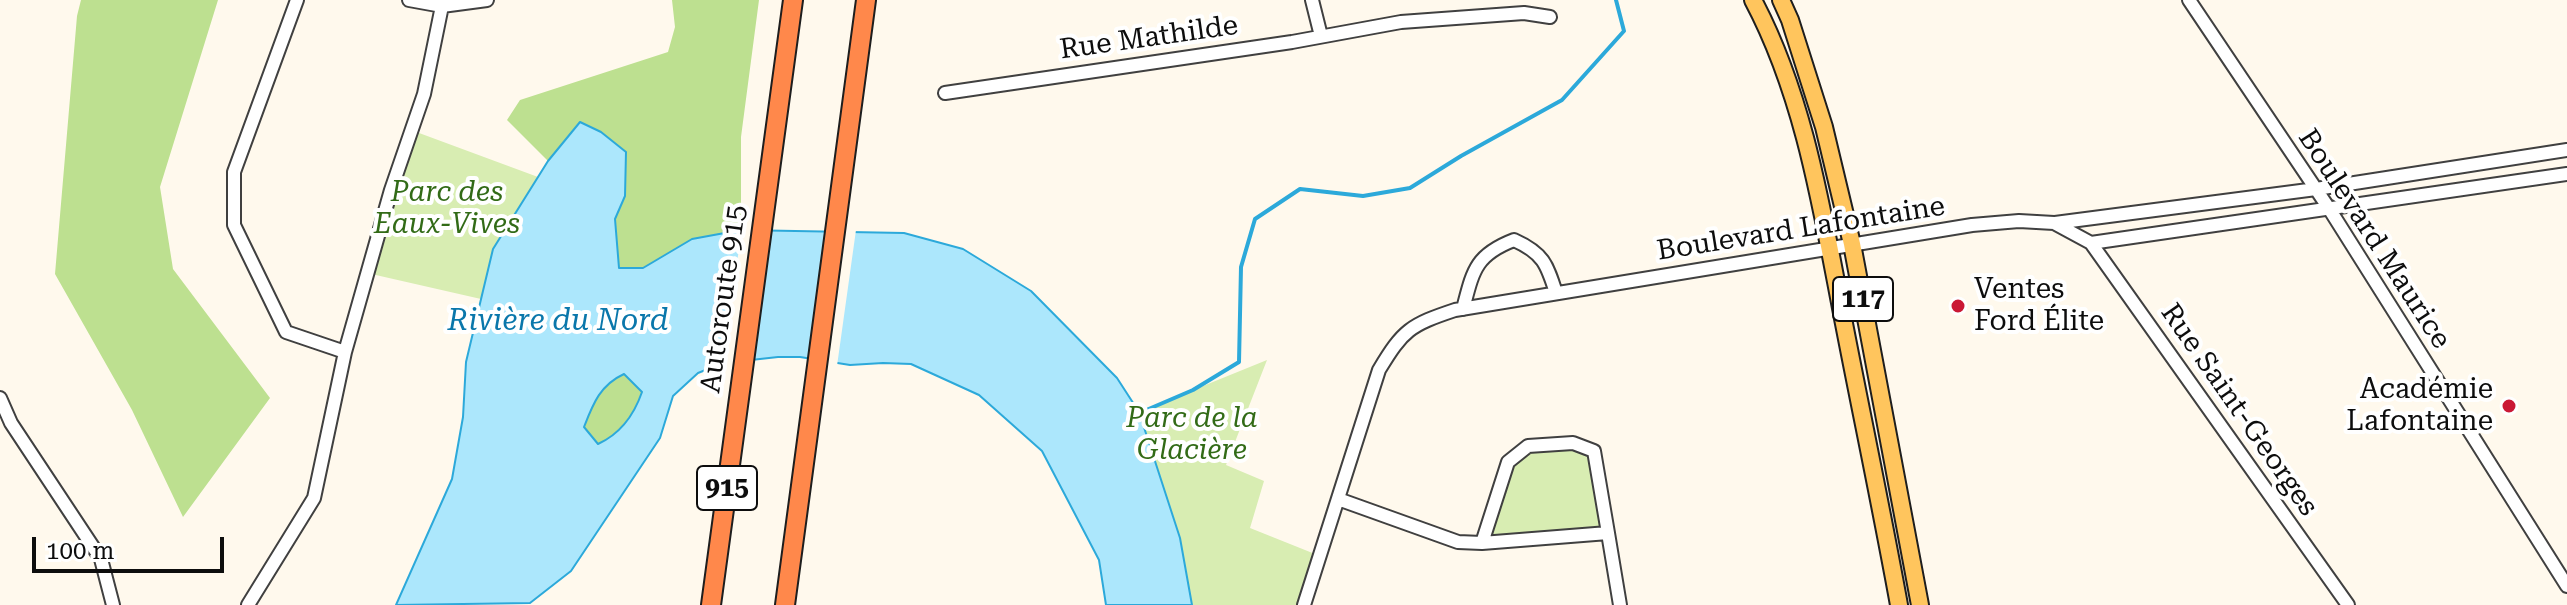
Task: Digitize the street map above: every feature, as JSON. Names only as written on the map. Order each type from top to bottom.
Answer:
[{"type":"highway","name":"Autoroute 915","points":[[711,605],[793,0]]},
{"type":"highway","name":"915","points":[[785,605],[866,0]]},
{"type":"main road","name":"117","points":[[1753,0],[1773,44],[1804,133],[1899,605]]},
{"type":"main road","name":"117","points":[[1783,0],[1824,127],[1852,244],[1920,605]]},
{"type":"main road","points":[[1890,557],[1911,553]]},
{"type":"street","points":[[297,0],[234,172],[234,225],[286,332],[345,352]]},
{"type":"street","points":[[409,0],[442,3],[487,0]]},
{"type":"street","points":[[1312,0],[1321,36]]},
{"type":"street","name":"Boulevard Maurice","points":[[2189,0],[2330,210],[2567,586]]},
{"type":"street","points":[[248,605],[314,498],[345,352],[391,190],[424,94],[442,3]]},
{"type":"street","name":"Rue Mathilde","points":[[945,93],[1401,22],[1524,13],[1550,17]]},
{"type":"street","name":"Boulevard Lafontaine","points":[[1304,605],[1379,370],[1394,344],[1417,323],[1463,309],[1972,225],[2019,221],[2054,223],[2316,189],[2567,150]]},
{"type":"street","points":[[2517,158],[2521,181]]},
{"type":"street","points":[[2091,243],[2567,174]]},
{"type":"street","name":"Boulevard Lafontaine","points":[[2054,223],[2091,243]]},
{"type":"street","points":[[1463,309],[1472,273],[1492,249],[1514,240],[1535,249],[1548,267],[1556,293]]},
{"type":"street","name":"Rue Saint-Georges","points":[[2091,243],[2348,605]]},
{"type":"street","points":[[0,398],[11,423],[101,559],[113,605]]},
{"type":"street","points":[[1482,543],[1508,462],[1528,446],[1573,443],[1594,451],[1620,605]]},
{"type":"street","points":[[1338,499],[1458,542],[1482,543],[1608,533]]},
{"type":"green space","points":[[81,0],[218,0],[160,187],[173,269],[270,398],[183,517],[132,410],[55,274],[77,16]]},
{"type":"green space","points":[[672,0],[759,0],[741,137],[741,230],[692,239],[643,268],[619,268],[615,219],[625,196],[580,122],[548,161],[507,120],[520,100],[668,52],[675,27]]},
{"type":"green space","name":"Parc des Eaux-Vives","points":[[411,130],[538,177],[493,249],[481,299],[367,273]]},
{"type":"green space","name":"Parc de la Glacière","points":[[1267,360],[1226,465],[1264,481],[1250,528],[1320,556],[1304,605],[1192,605],[1180,538],[1139,412]]},
{"type":"green space","points":[[624,374],[642,392],[625,422],[598,445],[584,428],[603,390]]},
{"type":"green space","points":[[1573,443],[1594,451],[1608,533],[1482,543],[1508,462],[1528,446]]},
{"type":"water","name":"Rivière du Nord","points":[[580,122],[601,132],[626,152],[625,196],[615,219],[619,268],[643,268],[692,239],[741,230],[904,233],[963,249],[1031,291],[1117,378],[1139,412],[1180,538],[1192,605],[1106,605],[1099,560],[1042,451],[979,395],[911,364],[850,365],[800,357],[778,357],[713,367],[698,373],[673,396],[660,438],[571,571],[530,603],[396,605],[452,479],[463,417],[466,362],[493,249],[548,161]],"holes":[[[624,374],[642,392],[625,423],[598,444],[584,427],[603,390]]]},
{"type":"pier","points":[[742,226],[772,227],[754,364],[723,367]]},
{"type":"pier","points":[[826,228],[856,230],[837,366],[808,362]]},
{"type":"waterway","points":[[1137,414],[1193,390],[1239,362],[1241,267],[1255,219],[1300,189],[1363,196],[1410,188],[1562,100],[1624,31],[1616,0]]},
{"type":"place","name":"Ventes Ford Élite","points":[[1958,306]]},
{"type":"place","name":"Académie Lafontaine","points":[[2509,406]]}]
